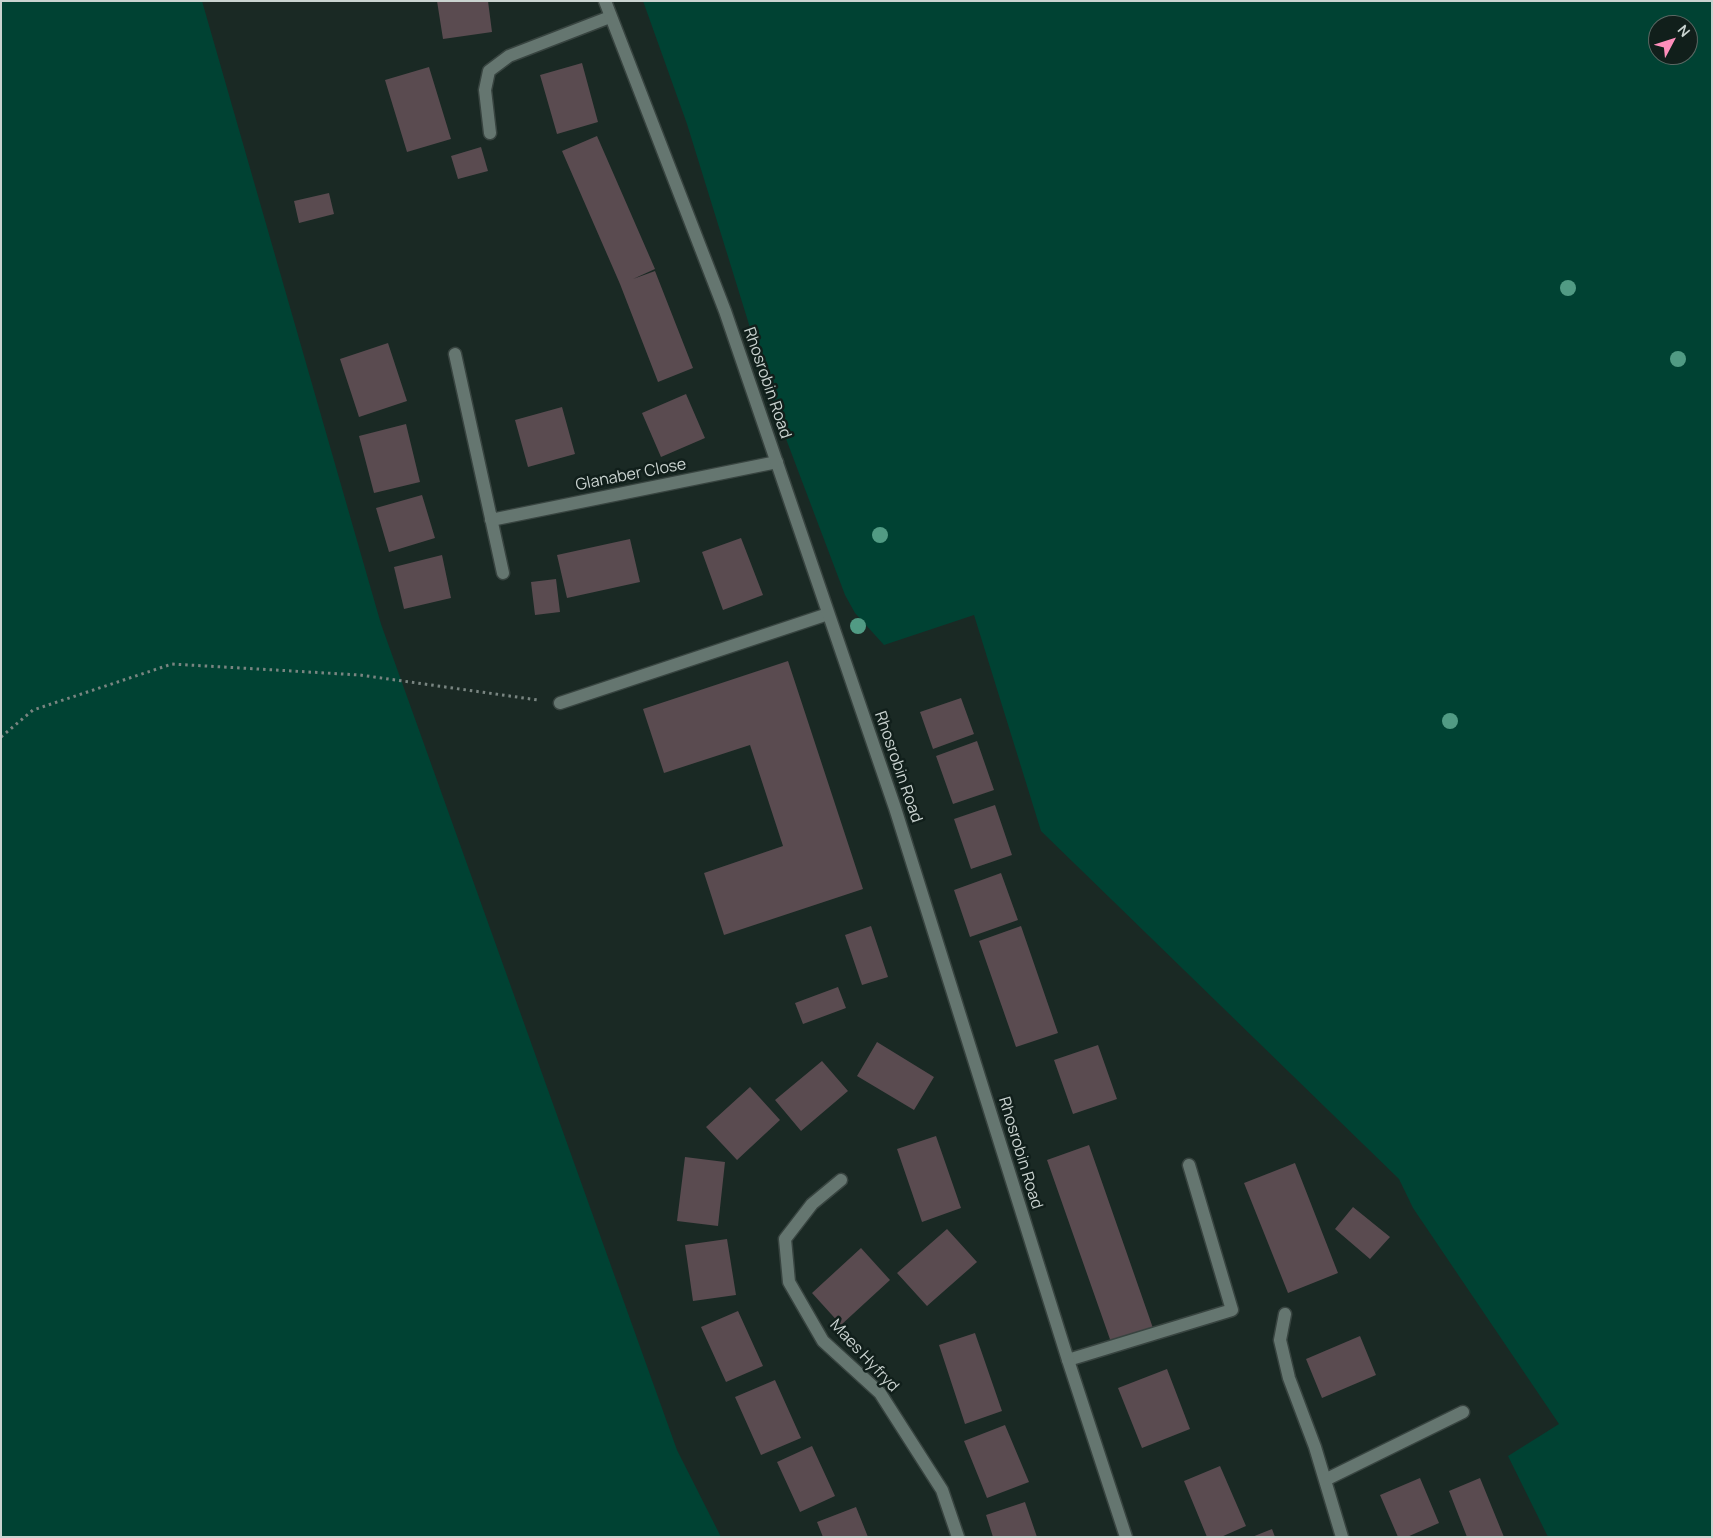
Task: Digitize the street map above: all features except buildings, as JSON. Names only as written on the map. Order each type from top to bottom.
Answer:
[{"type":"street","name":"Rhosrobin Road","points":[[605,1],[726,311],[895,808],[1068,1360],[1126,1537]]},
{"type":"street","points":[[490,133],[485,90],[489,71],[509,56],[610,17]]},
{"type":"street","points":[[455,354],[503,573]]},
{"type":"street","name":"Glanaber Close","points":[[491,520],[777,462]]},
{"type":"street","points":[[560,704],[828,614]]},
{"type":"street","points":[[1068,1360],[1232,1310],[1189,1165]]},
{"type":"street","name":"Maes Hyfryd","points":[[841,1180],[812,1204],[785,1239],[789,1282],[823,1341],[880,1393],[942,1490],[958,1537]]},
{"type":"street","points":[[1285,1314],[1280,1340],[1289,1378],[1315,1446],[1342,1537]]},
{"type":"street","points":[[1325,1480],[1463,1412]]},
{"type":"path","points":[[1,737],[33,710],[172,664],[360,674],[560,704]]},
{"type":"green space","points":[[1,1],[202,1],[381,624],[677,1450],[721,1537],[1,1537]]},
{"type":"green space","points":[[643,1],[1712,1],[1712,1537],[1548,1537],[1508,1456],[1559,1424],[1413,1208],[1399,1179],[1041,831],[974,615],[884,645],[855,613],[845,595],[777,415],[687,124]]}]
